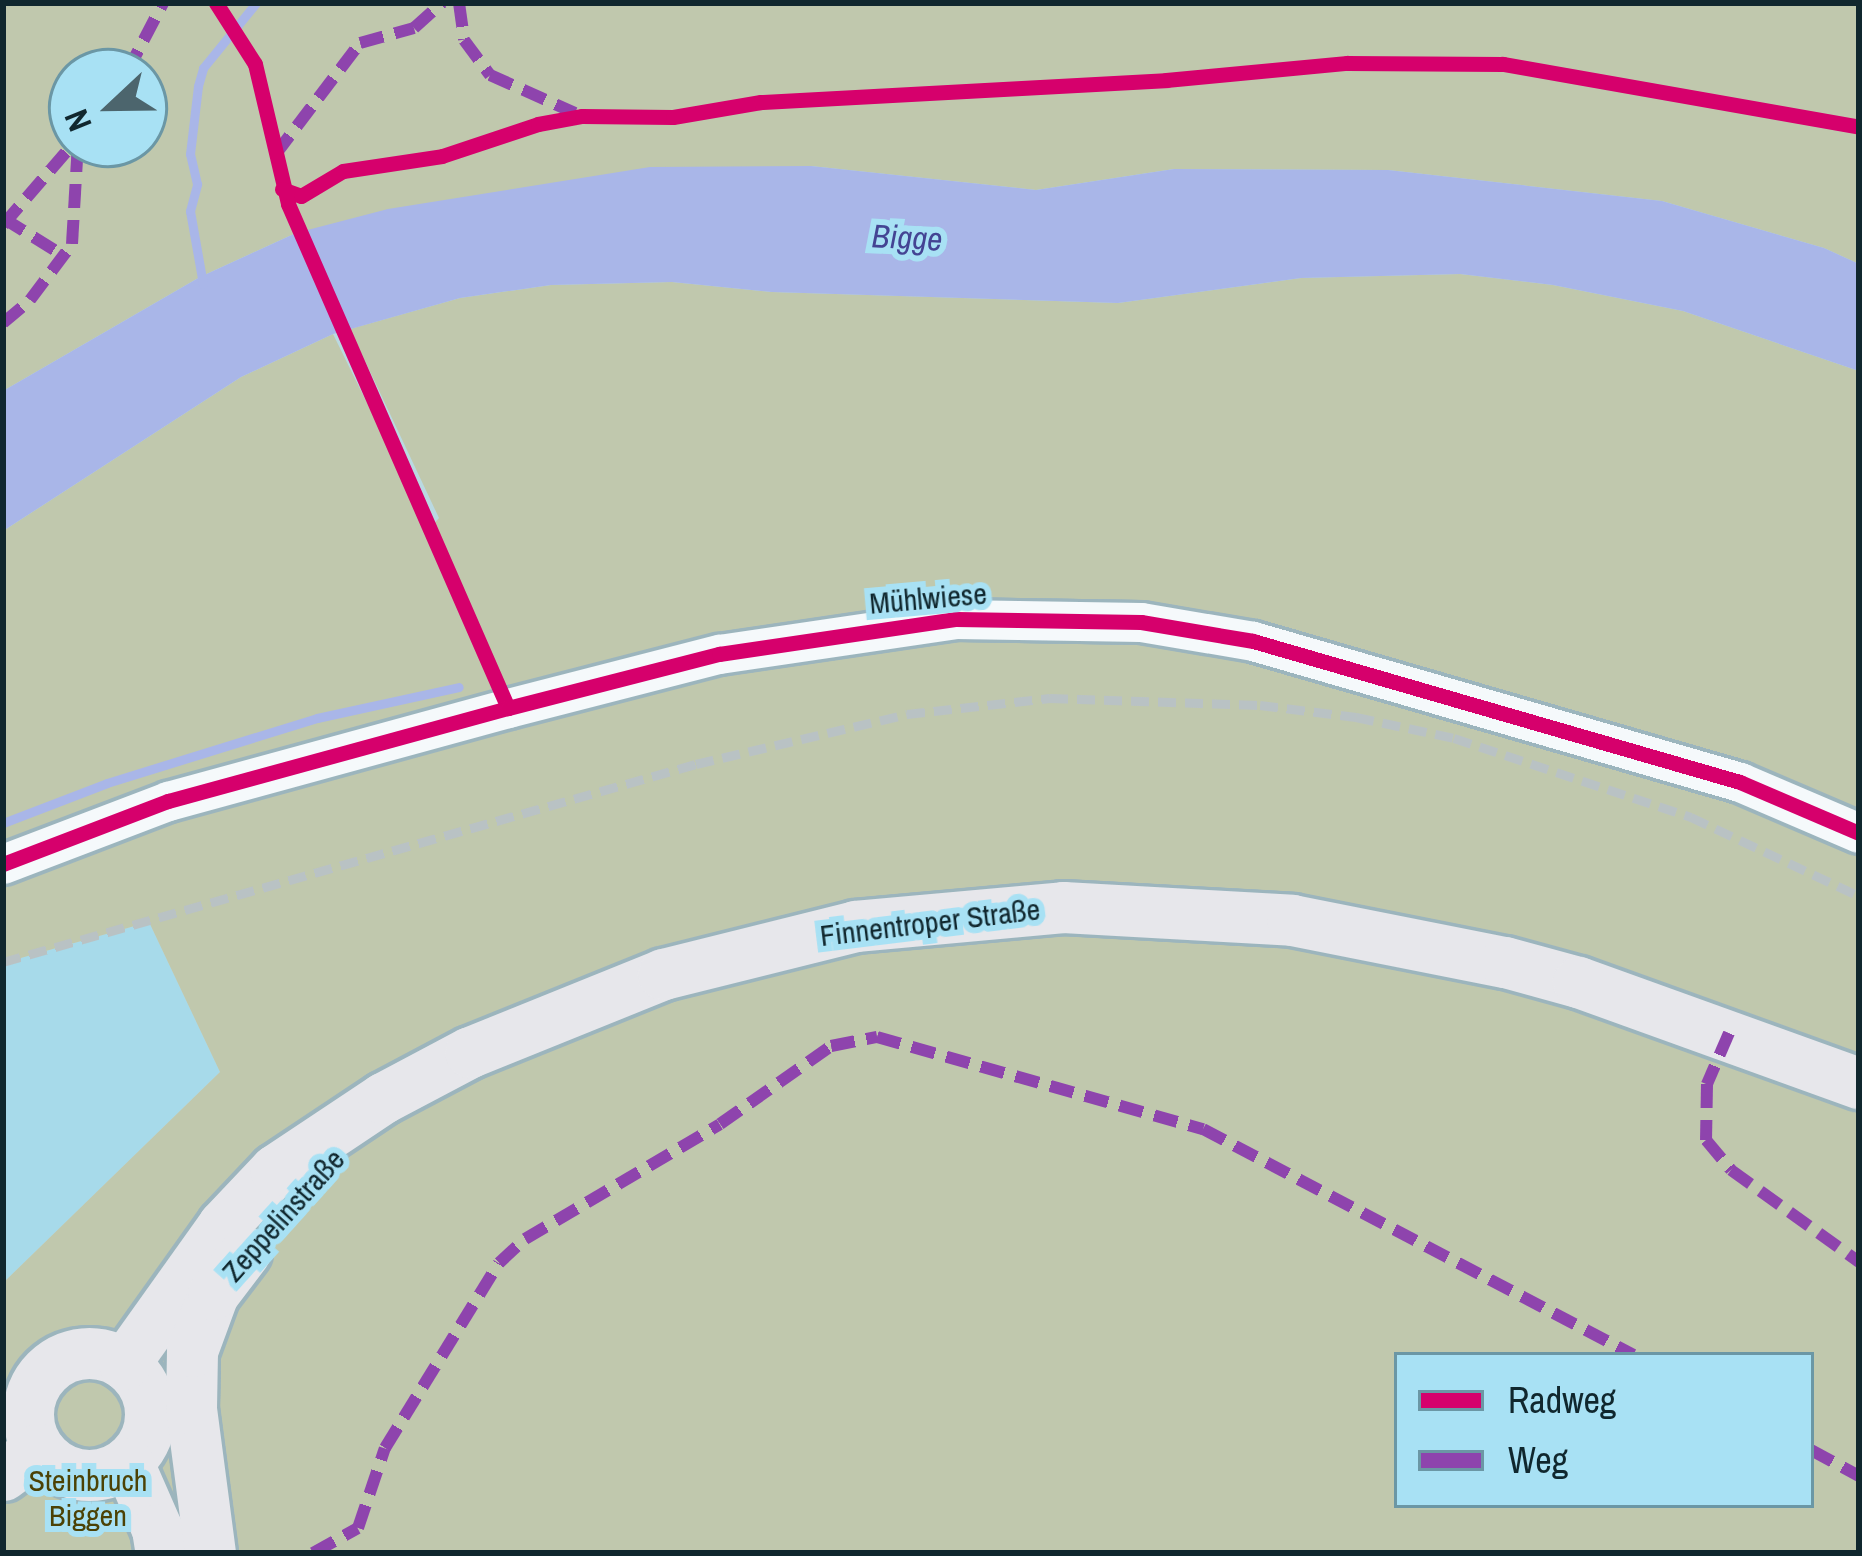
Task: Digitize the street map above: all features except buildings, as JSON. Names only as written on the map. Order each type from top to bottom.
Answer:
[{"type":"main road","name":"Finnentroper Straße","points":[[124,1364],[223,1225],[275,1170],[383,1098],[470,1052],[662,974],[855,926],[1063,908],[1292,920],[1461,952],[1644,1004],[1859,1083]]},
{"type":"main road","name":"Zeppelinstraße","points":[[210,1553],[191,1408],[198,1326],[213,1294],[268,1223],[325,1173],[383,1098]]},
{"type":"main road","points":[[89,1352],[124,1364],[146,1390],[150,1412],[148,1432],[128,1462],[93,1476],[20,1462],[27,1404],[40,1376],[65,1357],[89,1352]]},
{"type":"main road","points":[[128,1462],[158,1529],[160,1553]]},
{"type":"street","name":"Mühlwiese","points":[[3,864],[168,801],[508,708],[719,654],[956,619],[1141,622],[1253,641],[1740,782],[1859,832]]},
{"type":"shaded area","points":[[149,922],[220,1072],[3,1283],[3,963]]},
{"type":"green space","points":[[3,3],[1859,3],[1859,264],[1824,248],[1662,201],[1388,170],[1174,169],[1036,190],[811,166],[296,233],[200,277],[3,391]]},
{"type":"green space","name":"Steinbruch Biggen","points":[[1460,274],[1553,285],[1683,311],[1859,371],[1859,1553],[3,1553],[3,1283],[220,1072],[149,922],[3,963],[3,531],[241,377],[333,334],[429,529],[439,518],[350,329],[460,298],[551,285],[672,282],[772,292],[1118,303],[1301,278]]},
{"type":"water","name":"Bigge","points":[[811,166],[1036,190],[1174,169],[1388,170],[1662,201],[1824,248],[1859,264],[1859,371],[1683,311],[1553,285],[1460,274],[1301,278],[1118,303],[772,292],[672,282],[551,285],[460,298],[333,334],[241,377],[3,531],[3,391],[200,277],[296,233],[388,209],[650,167]]},
{"type":"waterway","points":[[203,284],[190,211],[197,184],[190,154],[198,86],[203,68],[256,3]]},
{"type":"waterway","points":[[3,823],[107,783],[317,718],[459,687]]},
{"type":"railway","points":[[3,962],[696,764],[907,714],[1050,698],[1260,705],[1356,717],[1454,738],[1691,817],[1859,896]]},
{"type":"marked path","points":[[140,48],[163,3]]},
{"type":"marked path","points":[[275,155],[360,43],[414,28],[442,3]]},
{"type":"marked path","points":[[459,3],[464,40],[490,75],[575,113]]},
{"type":"marked path","points":[[3,225],[52,168]]},
{"type":"marked path","points":[[3,323],[30,300],[72,244],[77,168]]},
{"type":"marked path","points":[[3,218],[64,256]]},
{"type":"marked path","points":[[1729,1033],[1707,1084],[1706,1140],[1731,1170],[1859,1262]]},
{"type":"marked path","points":[[313,1553],[358,1528],[385,1448],[499,1263],[525,1239],[720,1124],[831,1046],[877,1037],[1203,1129],[1627,1352]]},
{"type":"marked path","points":[[1814,1452],[1859,1476]]},
{"type":"cycle path","points":[[216,3],[255,64],[288,204],[508,708]]},
{"type":"cycle path","points":[[282,189],[301,196],[343,171],[442,156],[538,124],[582,116],[673,117],[761,102],[1166,80],[1347,63],[1503,64],[1859,127]]},
{"type":"cycle path","points":[[3,864],[168,801],[508,708],[719,654],[956,619],[1141,622],[1253,641],[1740,782],[1859,833]]}]
